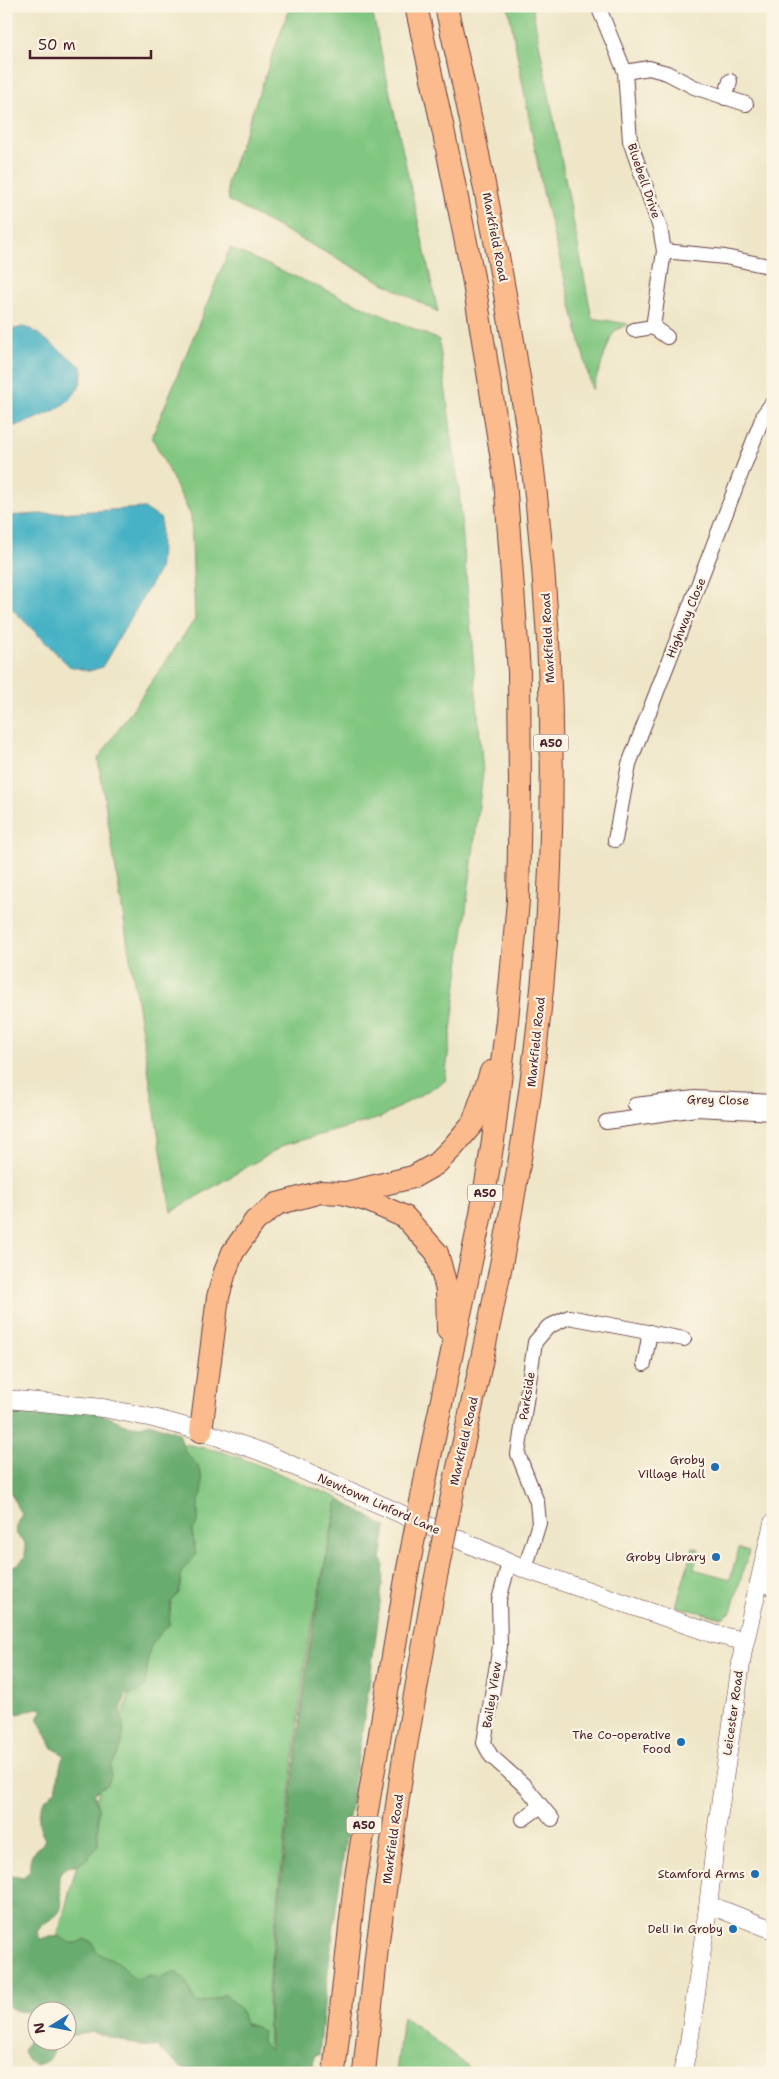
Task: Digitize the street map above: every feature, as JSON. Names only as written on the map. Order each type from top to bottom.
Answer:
[{"type":"highway","name":"A50","points":[[334,2073],[355,1882],[406,1579],[427,1470],[482,1214],[493,1141],[507,1020],[518,901],[520,788],[518,672],[505,479],[473,278],[416,6]]},
{"type":"highway","name":"Markfield Road","points":[[364,2073],[380,1928],[404,1763],[434,1587],[455,1481],[484,1354],[513,1203],[530,1092],[543,976],[548,897],[551,768],[550,673],[547,618],[533,468],[502,274],[470,112],[446,6]]},
{"type":"highway","points":[[201,1431],[218,1297],[233,1252],[255,1222],[276,1204],[321,1192],[342,1193],[385,1185],[413,1177],[436,1164],[473,1123],[507,1020]]},
{"type":"highway","points":[[342,1193],[369,1201],[405,1217],[437,1253],[447,1290],[450,1365]]},
{"type":"street","name":"Bluebell Drive","points":[[598,6],[604,16],[625,72],[630,141],[660,228],[664,251],[653,326]]},
{"type":"street","points":[[625,72],[649,68],[667,73],[694,87],[746,104]]},
{"type":"street","points":[[725,98],[730,80]]},
{"type":"street","points":[[664,251],[725,257],[773,266]]},
{"type":"street","points":[[634,330],[653,326],[666,337]]},
{"type":"street","name":"Highway Close","points":[[615,840],[629,764],[640,732],[764,414],[773,402]]},
{"type":"street","name":"Grey Close","points":[[634,1105],[694,1098],[773,1102]]},
{"type":"street","points":[[606,1122],[696,1109],[773,1113]]},
{"type":"street","name":"Parkside","points":[[517,1566],[539,1523],[537,1502],[518,1454],[535,1342],[548,1327],[568,1317],[684,1339]]},
{"type":"street","points":[[644,1364],[650,1332]]},
{"type":"street","name":"Newtown Linford Lane","points":[[6,1399],[103,1408],[154,1418],[201,1431],[271,1456],[517,1566],[714,1634],[744,1641]]},
{"type":"street","name":"Leicester Road","points":[[708,1907],[717,1826],[744,1641],[766,1586],[773,1522]]},
{"type":"street","name":"Bailey View","points":[[517,1566],[499,1600],[500,1646],[484,1743],[491,1756],[526,1787],[552,1819]]},
{"type":"street","points":[[523,1820],[540,1806]]},
{"type":"street","points":[[682,2073],[689,2043],[708,1907],[720,1909],[773,1930]]},
{"type":"green space","points":[[290,6],[371,6],[438,312],[229,201],[227,183]]},
{"type":"green space","points":[[508,6],[532,6],[592,318],[628,324],[616,330],[611,337],[592,390],[543,192]]},
{"type":"green space","points":[[230,248],[439,340],[459,491],[483,773],[445,1081],[380,1118],[284,1145],[171,1212],[98,759],[195,619],[191,516],[152,437]]},
{"type":"green space","points":[[94,1398],[99,1414],[129,1425],[142,1426],[149,1423],[179,1433],[185,1452],[198,1466],[202,1479],[202,1493],[198,1503],[198,1522],[192,1531],[196,1555],[182,1571],[179,1593],[171,1601],[169,1625],[155,1639],[151,1646],[145,1686],[137,1693],[126,1695],[121,1709],[123,1736],[121,1747],[111,1766],[111,1776],[107,1785],[100,1788],[94,1794],[98,1808],[98,1846],[84,1861],[60,1873],[61,1908],[57,1915],[37,1932],[40,1939],[55,1936],[69,1943],[77,1943],[84,1939],[92,1942],[101,1955],[118,1963],[136,1979],[150,1975],[157,1978],[174,1972],[184,1978],[192,1995],[199,2003],[207,2002],[225,1994],[241,2010],[245,2024],[256,2027],[263,2032],[263,2042],[270,2050],[269,1988],[307,1660],[338,1499],[386,1527],[381,1559],[384,1566],[381,1597],[373,1658],[337,1901],[319,2055],[314,2056],[312,2073],[193,2072],[184,2069],[156,2047],[140,2046],[93,2032],[78,2034],[78,2002],[28,2002],[28,2011],[16,2010],[6,2004],[6,1875],[24,1878],[30,1870],[32,1855],[45,1839],[40,1829],[39,1813],[43,1802],[57,1786],[64,1755],[53,1748],[38,1719],[43,1709],[36,1708],[19,1714],[6,1708],[6,1569],[18,1564],[25,1557],[25,1543],[16,1534],[17,1523],[22,1514],[11,1494],[6,1489],[6,1405]]},
{"type":"green space","points":[[185,1444],[241,1458],[338,1498],[305,1660],[268,1988],[269,2055],[48,1971],[85,1835],[158,1602],[177,1445]]},
{"type":"green space","points":[[693,1547],[699,1549],[694,1569],[730,1579],[739,1548],[749,1551],[731,1612],[722,1618],[676,1606]]},
{"type":"green space","points":[[403,2016],[477,2073],[396,2073]]},
{"type":"green space","points":[[28,2042],[28,2052],[52,2052],[48,2060],[34,2065],[27,2060],[23,2051]]},
{"type":"water","points":[[23,327],[33,330],[82,367],[81,382],[68,401],[59,407],[38,418],[6,429],[6,331]]},
{"type":"water","points":[[144,508],[161,519],[159,570],[102,667],[89,671],[69,666],[6,603],[6,516]]},
{"type":"place","name":"Groby Village Hall","points":[[715,1467]]},
{"type":"place","name":"Groby Library","points":[[716,1557]]},
{"type":"place","name":"The Co-operative Food","points":[[681,1742]]},
{"type":"place","name":"Stamford Arms","points":[[755,1874]]},
{"type":"place","name":"Deli in Groby","points":[[733,1929]]}]
